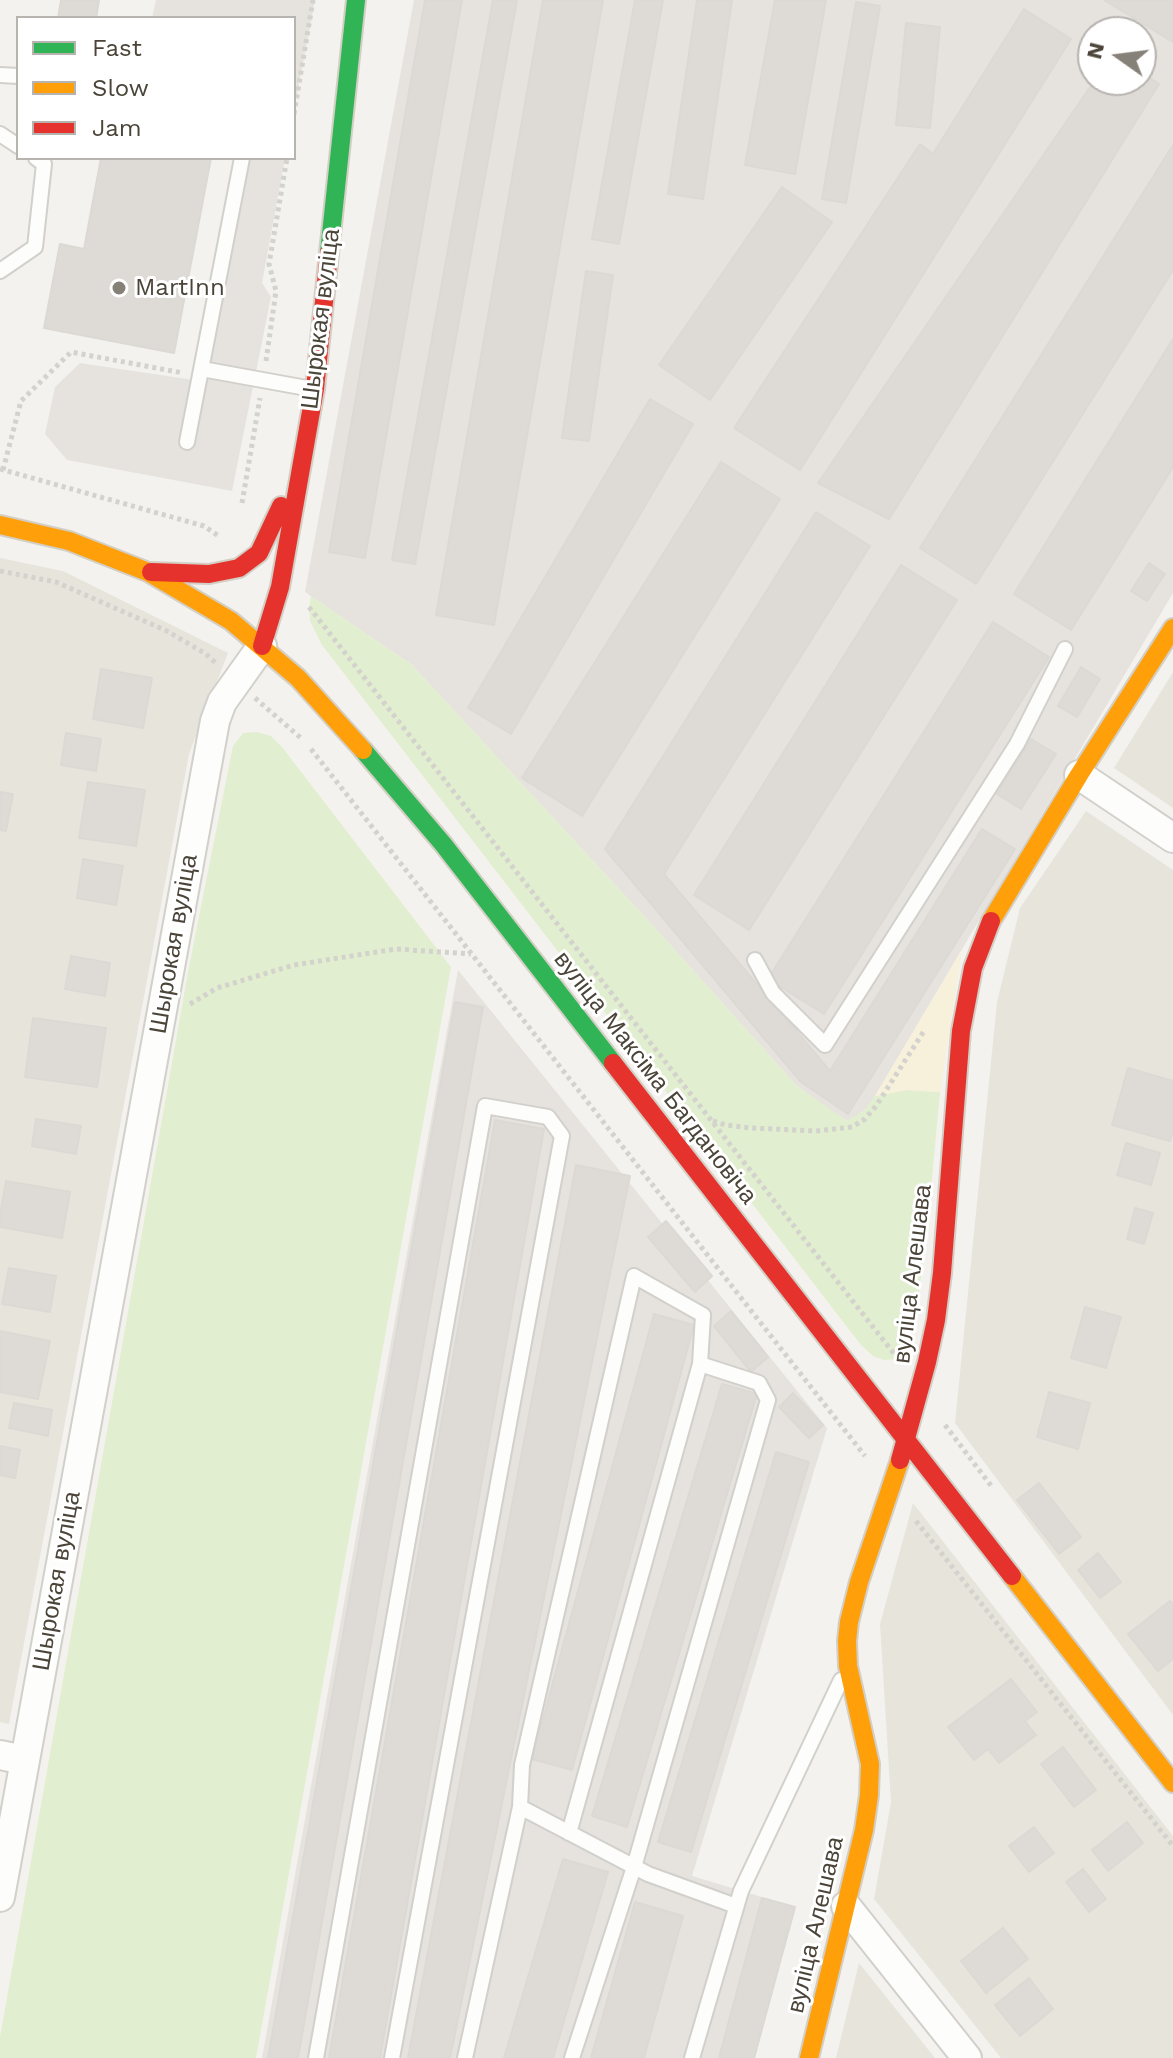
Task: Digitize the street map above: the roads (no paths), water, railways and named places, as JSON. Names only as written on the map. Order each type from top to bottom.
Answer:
[{"type":"main road","name":"Шырокая вуліца","points":[[262,646],[280,587],[315,389],[356,0]]},
{"type":"main road","points":[[148,572],[209,574],[239,568],[259,553],[302,461]]},
{"type":"main road","name":"вуліца Максіма Багдановіча","points":[[0,525],[69,541],[148,572],[231,621],[298,678],[443,844],[1173,1783]]},
{"type":"main road","name":"вуліца Алешава","points":[[809,2058],[864,1830],[870,1780],[870,1764],[848,1666],[847,1641],[852,1604],[906,1441],[936,1320],[961,1031],[973,968],[997,908],[1173,628]]},
{"type":"street","name":"Шырокая вуліца","points":[[0,1897],[12,1758],[160,1023],[215,721],[222,702],[262,646]]},
{"type":"street","points":[[1079,775],[1173,838]]},
{"type":"street","points":[[846,1906],[967,2058]]},
{"type":"lane","points":[[0,271],[35,247],[44,164],[39,160]]},
{"type":"lane","points":[[187,442],[242,160]]},
{"type":"lane","points":[[202,369],[315,389]]},
{"type":"lane","points":[[755,960],[773,993],[825,1045],[1017,744],[1065,649]]},
{"type":"lane","points":[[316,2058],[485,1106],[548,1117],[562,1136],[392,2058]]},
{"type":"lane","points":[[465,2058],[520,1807],[522,1765],[634,1276],[703,1315],[700,1364],[569,1833]]},
{"type":"lane","points":[[572,2058],[634,1867],[768,1400],[759,1383],[700,1364]]},
{"type":"lane","points":[[692,2058],[741,1891],[848,1666]]},
{"type":"lane","points":[[520,1807],[648,1874],[736,1906]]},
{"type":"place","name":"MartInn","points":[[119,288]]}]
